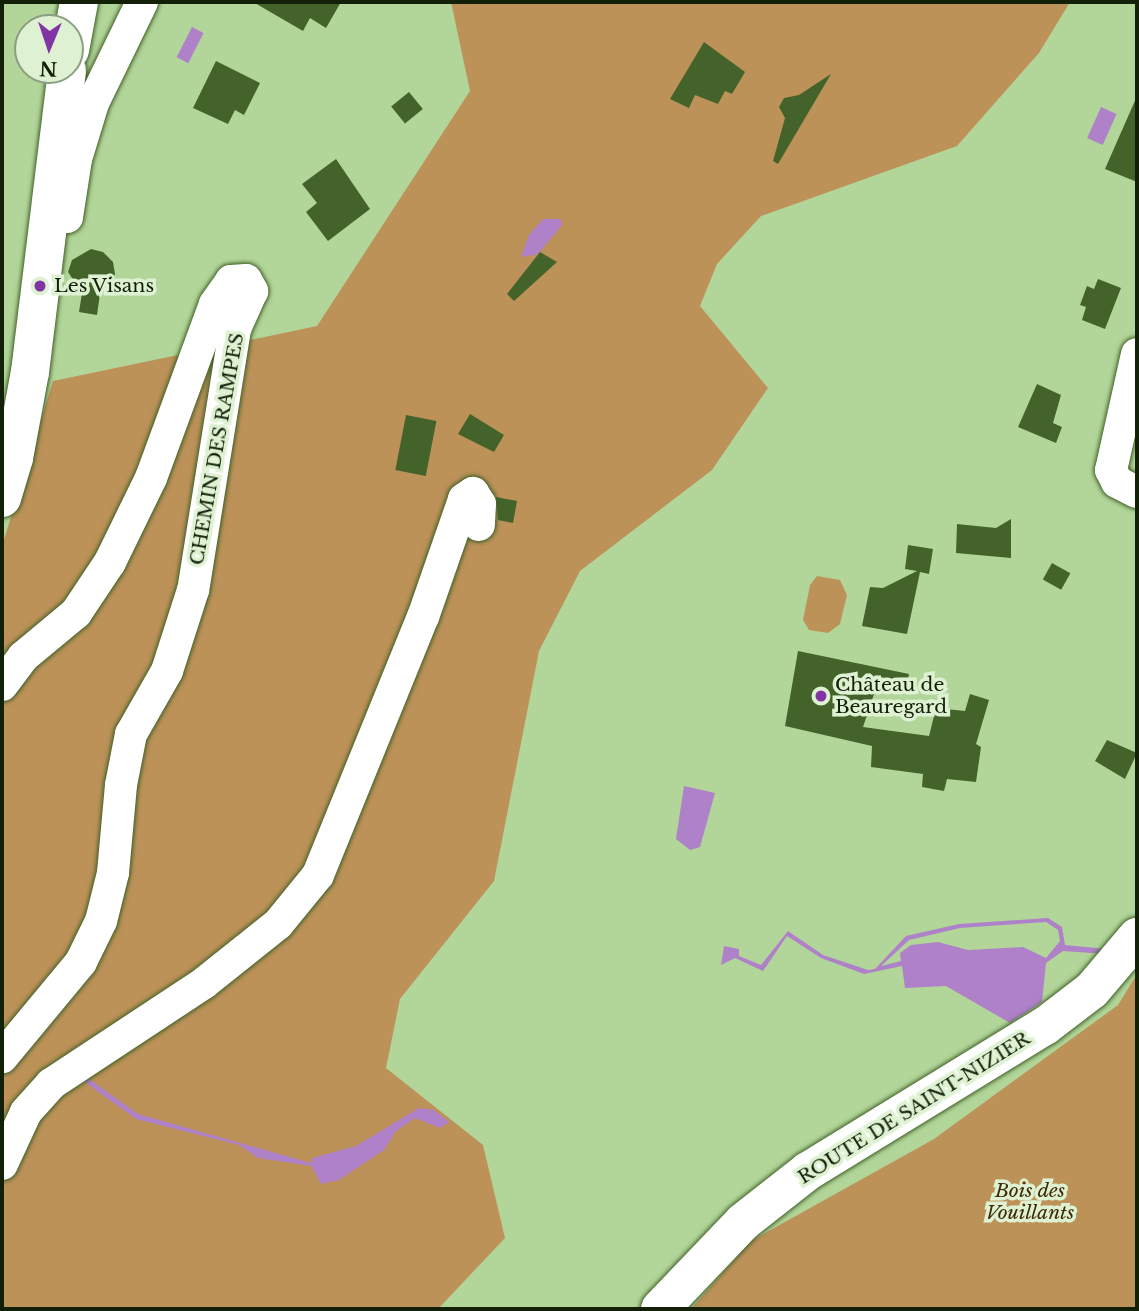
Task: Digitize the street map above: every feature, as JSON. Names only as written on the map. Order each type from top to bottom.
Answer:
[{"type":"main road","points":[[2,499],[21,430],[65,84]]},
{"type":"main road","name":"ROUTE DE SAINT-NIZIER","points":[[660,1309],[743,1222],[797,1180],[1045,1026],[1092,989],[1137,937]]},
{"type":"street","points":[[47,219],[67,217],[76,159],[93,103],[142,2]]},
{"type":"street","name":"CHEMIN DES RAMPES","points":[[2,685],[23,657],[76,613],[110,562],[150,478],[215,304],[231,281],[246,280],[251,291],[235,330],[193,590],[167,671],[131,734],[121,785],[113,873],[101,921],[81,961],[2,1057]]},
{"type":"street","points":[[1137,354],[1111,470],[1118,482],[1137,492]]},
{"type":"street","points":[[2,1164],[26,1112],[51,1084],[204,983],[278,924],[318,874],[423,617],[464,499],[473,493],[480,504],[479,525]]},
{"type":"green space","points":[[451,2],[1070,2],[1039,53],[957,146],[761,216],[717,264],[700,306],[768,388],[712,470],[580,571],[539,651],[494,881],[400,999],[386,1068],[483,1145],[505,1238],[438,1309],[2,1309],[2,546],[53,381],[317,326],[470,91]]},
{"type":"green space","points":[[817,576],[840,580],[847,595],[840,624],[828,633],[809,630],[803,620],[810,585]]},
{"type":"green space","name":"Bois des Vouillants","points":[[1137,974],[1137,1309],[691,1309],[751,1241],[934,1139],[1118,1005]]},
{"type":"shaded area","points":[[192,27],[204,33],[188,63],[177,57]]},
{"type":"shaded area","points":[[1101,107],[1117,114],[1103,145],[1087,138]]},
{"type":"shaded area","points":[[543,219],[561,219],[562,225],[538,254],[521,257],[529,235]]},
{"type":"shaded area","points":[[684,786],[715,793],[700,847],[690,850],[676,839]]},
{"type":"shaded area","points":[[1048,918],[1062,927],[1065,945],[1107,949],[1106,954],[1063,951],[1046,963],[1042,1002],[1010,1023],[946,986],[905,988],[902,966],[864,974],[821,958],[787,936],[763,971],[735,958],[721,965],[724,946],[739,949],[739,956],[761,965],[788,931],[823,955],[868,970],[875,969],[906,936],[959,924]],"holes":[[[1046,922],[1058,930],[1060,941],[1046,958],[1023,947],[968,950],[938,942],[911,945],[900,953],[901,961],[881,966],[909,940],[960,928]]]},
{"type":"shaded area","points":[[72,1067],[138,1114],[311,1163],[312,1158],[356,1146],[419,1108],[434,1110],[449,1122],[440,1128],[415,1118],[396,1131],[384,1150],[339,1180],[321,1184],[311,1166],[258,1158],[239,1145],[136,1119],[68,1070]]},
{"type":"building","points":[[253,2],[341,2],[326,28],[310,18],[303,31]]},
{"type":"building","points":[[704,42],[745,72],[732,94],[725,91],[718,104],[695,95],[689,108],[670,99]]},
{"type":"building","points":[[216,61],[260,83],[244,115],[235,110],[228,124],[193,108]]},
{"type":"building","points":[[831,74],[778,164],[773,161],[785,118],[779,107],[784,98],[799,95]]},
{"type":"building","points":[[409,92],[423,109],[405,124],[391,106]]},
{"type":"building","points":[[1137,96],[1137,182],[1105,169]]},
{"type":"building","points":[[336,159],[370,209],[328,241],[306,212],[317,203],[302,184]]},
{"type":"building","points":[[91,249],[103,252],[113,262],[115,274],[109,289],[100,294],[97,315],[79,312],[82,293],[68,272],[72,260]]},
{"type":"building","points":[[540,252],[557,262],[514,301],[507,294]]},
{"type":"building","points":[[1098,279],[1121,288],[1105,329],[1082,320],[1086,307],[1080,305],[1087,286],[1094,289]]},
{"type":"building","points":[[1037,384],[1061,395],[1053,423],[1062,427],[1056,443],[1018,427]]},
{"type":"building","points":[[470,414],[504,435],[494,452],[458,434]]},
{"type":"building","points":[[406,415],[436,421],[426,476],[395,470]]},
{"type":"building","points":[[496,497],[517,501],[513,523],[498,520]]},
{"type":"building","points":[[1011,519],[1011,558],[956,553],[957,524],[996,528]]},
{"type":"building","points":[[908,545],[933,549],[929,574],[920,572],[907,634],[862,626],[870,587],[883,588],[917,571],[905,569]]},
{"type":"building","points":[[1052,563],[1070,573],[1061,590],[1043,580]]},
{"type":"building","points":[[798,651],[909,674],[906,689],[875,691],[863,727],[929,736],[936,708],[965,711],[970,694],[989,700],[976,744],[981,747],[976,782],[947,779],[944,791],[922,787],[923,774],[871,767],[872,746],[785,726]]},
{"type":"building","points":[[1107,740],[1137,753],[1125,779],[1095,761]]},
{"type":"place","name":"Les Visans","points":[[40,286]]},
{"type":"place","name":"Château de Beauregard","points":[[821,696]]}]
